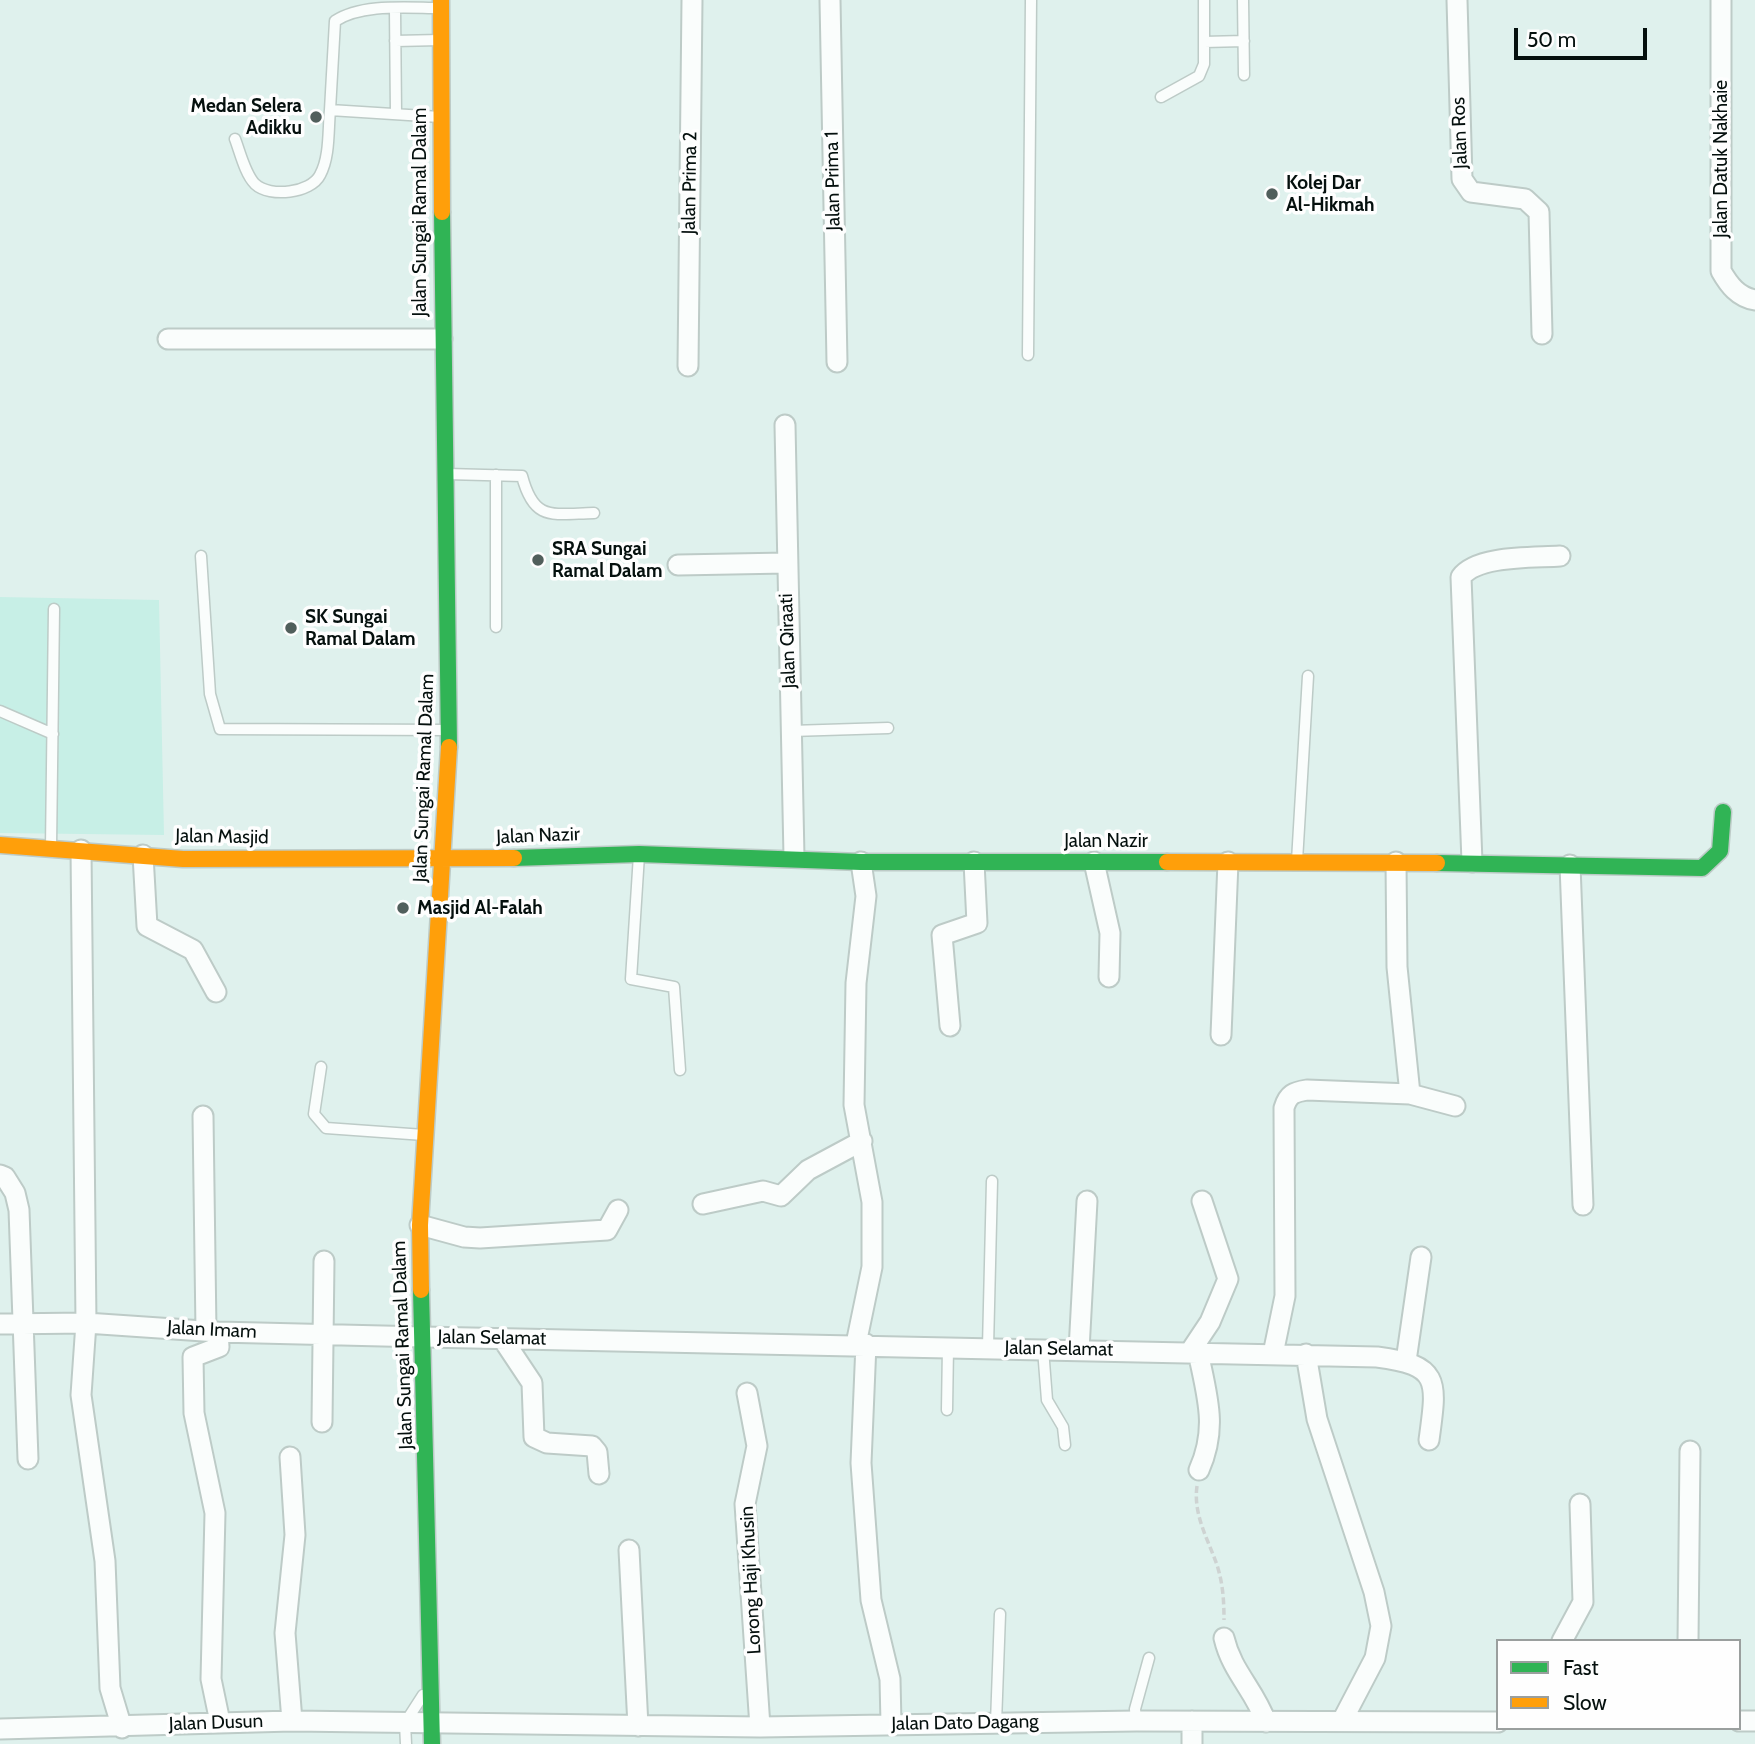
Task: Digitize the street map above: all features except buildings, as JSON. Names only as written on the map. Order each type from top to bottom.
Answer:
[{"type":"street","name":"Jalan Prima 2","points":[[688,366],[692,0]]},
{"type":"street","name":"Jalan Prima 1","points":[[830,0],[837,362]]},
{"type":"street","name":"Jalan Ros","points":[[1457,0],[1462,179],[1471,192],[1525,199],[1539,212],[1542,334]]},
{"type":"street","name":"Jalan Datuk Nakhaie","points":[[1721,0],[1721,271],[1729,285],[1744,298],[1755,300]]},
{"type":"street","name":"Jalan Sungai Ramal Dalam","points":[[432,1734],[421,1225],[450,730],[443,474],[441,4]]},
{"type":"street","points":[[168,339],[442,339]]},
{"type":"street","name":"Jalan Qiraati","points":[[785,425],[794,857]]},
{"type":"street","points":[[1472,862],[1461,578],[1466,569],[1490,562],[1560,556]]},
{"type":"street","points":[[678,565],[786,563]]},
{"type":"street","name":"Jalan Nazir","points":[[444,860],[639,854],[794,857],[860,862],[1472,862],[1702,867],[1713,862],[1723,847],[1723,812]]},
{"type":"street","name":"Jalan Masjid","points":[[1,848],[51,848],[183,859],[444,860]]},
{"type":"street","points":[[81,850],[86,1323],[81,1395],[105,1561],[110,1688],[122,1728]]},
{"type":"street","points":[[142,855],[147,926],[193,950],[216,992]]},
{"type":"street","points":[[860,862],[866,897],[856,983],[854,1105],[872,1202],[872,1266],[861,1344],[860,1463],[872,1600],[890,1679],[891,1724]]},
{"type":"street","points":[[950,1026],[942,934],[977,923],[974,862]]},
{"type":"street","points":[[1094,862],[1110,933],[1109,977]]},
{"type":"street","points":[[1221,1035],[1227,862]]},
{"type":"street","points":[[1396,862],[1397,967],[1410,1094]]},
{"type":"street","points":[[1570,865],[1583,1205]]},
{"type":"street","points":[[1273,1354],[1285,1296],[1284,1108],[1287,1099],[1294,1092],[1307,1090],[1410,1094],[1455,1106]]},
{"type":"street","points":[[203,1116],[212,1331],[219,1348],[193,1357],[194,1413],[215,1513],[211,1679],[220,1722]]},
{"type":"street","points":[[704,1204],[763,1191],[781,1196],[808,1170],[862,1141]]},
{"type":"street","points":[[0,1175],[5,1177],[15,1193],[19,1210],[28,1459]]},
{"type":"street","points":[[1079,1350],[1087,1201]]},
{"type":"street","points":[[1199,1470],[1210,1447],[1211,1414],[1194,1352],[1228,1279],[1202,1201]]},
{"type":"street","points":[[421,1225],[464,1237],[480,1238],[607,1230],[618,1210]]},
{"type":"street","points":[[1421,1257],[1406,1361],[1423,1367],[1431,1381],[1434,1406],[1429,1440]]},
{"type":"street","points":[[322,1422],[324,1261]]},
{"type":"street","name":"Jalan Imam","points":[[0,1324],[86,1323],[212,1331],[424,1337]]},
{"type":"street","name":"Jalan Selamat","points":[[424,1337],[1306,1354],[1406,1361]]},
{"type":"street","points":[[502,1338],[532,1383],[534,1437],[547,1443],[592,1446],[597,1452],[599,1474]]},
{"type":"street","points":[[1306,1354],[1317,1419],[1374,1592],[1381,1626],[1375,1658],[1342,1721]]},
{"type":"street","name":"Lorong Haji Khusin","points":[[747,1393],[757,1446],[745,1504],[760,1727]]},
{"type":"street","points":[[1688,1639],[1690,1451]]},
{"type":"street","points":[[290,1457],[295,1535],[285,1633],[292,1721]]},
{"type":"street","points":[[1563,1639],[1583,1602],[1580,1504]]},
{"type":"street","points":[[629,1550],[638,1726]]},
{"type":"street","points":[[1224,1638],[1230,1662],[1259,1702],[1266,1722]]},
{"type":"street","name":"Jalan Dusun","points":[[0,1730],[292,1721],[405,1723],[432,1734]]},
{"type":"street","name":"Jalan Dato Dagang","points":[[432,1734],[638,1726],[760,1727],[825,1734],[891,1724],[1136,1721],[1496,1722]]},
{"type":"street","points":[[1192,1721],[1192,1744]]},
{"type":"lane","points":[[1028,355],[1031,0]]},
{"type":"lane","points":[[1161,97],[1189,84],[1199,76],[1204,64],[1204,0]]},
{"type":"lane","points":[[1243,0],[1244,75]]},
{"type":"lane","points":[[235,139],[256,185],[285,191],[305,188],[320,177],[325,163],[335,21],[344,15],[441,4]]},
{"type":"lane","points":[[395,9],[396,114]]},
{"type":"lane","points":[[395,41],[441,40]]},
{"type":"lane","points":[[1204,42],[1244,41]]},
{"type":"lane","points":[[330,110],[440,117]]},
{"type":"lane","points":[[443,474],[522,476],[528,500],[547,514],[594,513]]},
{"type":"lane","points":[[496,475],[496,627]]},
{"type":"lane","points":[[201,556],[210,694],[220,729],[450,730]]},
{"type":"lane","points":[[51,848],[54,609]]},
{"type":"lane","points":[[1297,862],[1308,676]]},
{"type":"lane","points":[[0,711],[52,734]]},
{"type":"lane","points":[[791,731],[888,728]]},
{"type":"lane","points":[[639,854],[631,979],[674,987],[680,1070]]},
{"type":"lane","points":[[321,1068],[314,1114],[326,1128],[425,1135]]},
{"type":"lane","points":[[988,1348],[992,1181]]},
{"type":"lane","points":[[947,1410],[948,1347]]},
{"type":"lane","points":[[1043,1349],[1047,1400],[1063,1427],[1065,1445]]},
{"type":"lane","points":[[996,1723],[1000,1614]]},
{"type":"lane","points":[[1136,1721],[1135,1709],[1149,1658]]},
{"type":"lane","points":[[405,1744],[405,1723],[431,1683]]},
{"type":"path","points":[[1199,1470],[1195,1498],[1200,1525],[1224,1591],[1224,1638]]},
{"type":"green space","points":[[0,597],[159,600],[164,835],[0,833]]},
{"type":"traffic: fast","points":[[442,212],[449,747]]},
{"type":"traffic: fast","points":[[1437,863],[1702,868],[1720,851],[1723,812]]},
{"type":"traffic: fast","points":[[514,858],[639,854],[861,862],[1167,862]]},
{"type":"traffic: fast","points":[[421,1290],[432,1744]]},
{"type":"traffic: slow","points":[[441,0],[442,212]]},
{"type":"traffic: slow","points":[[421,1290],[420,1225],[449,747]]},
{"type":"traffic: slow","points":[[0,845],[183,859],[514,858]]},
{"type":"traffic: slow","points":[[1167,862],[1437,863]]},
{"type":"place","name":"Medan Selera Adikku","points":[[316,117]]},
{"type":"place","name":"Kolej Dar Al-Hikmah","points":[[1272,194]]},
{"type":"place","name":"SRA Sungai Ramal Dalam","points":[[538,560]]},
{"type":"place","name":"SK Sungai Ramal Dalam","points":[[291,628]]},
{"type":"place","name":"Masjid Al-Falah","points":[[403,908]]}]
